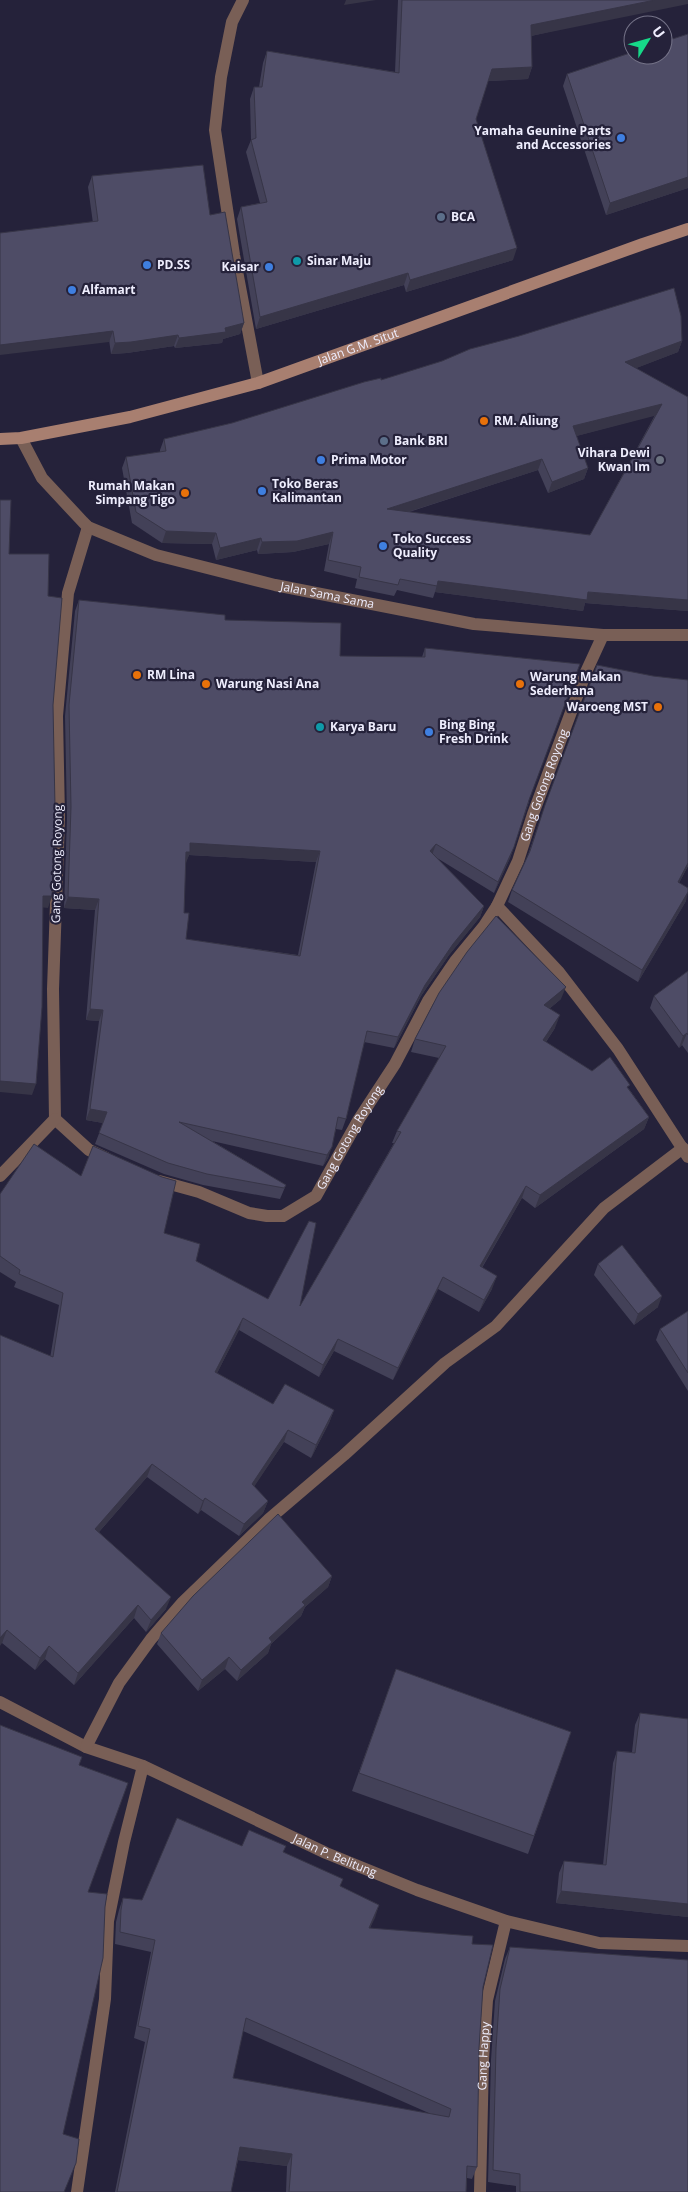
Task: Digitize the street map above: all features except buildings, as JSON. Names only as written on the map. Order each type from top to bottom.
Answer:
[{"type":"main road","name":"Jalan G.M. Situt","points":[[0,439],[21,438],[130,417],[258,383],[688,229]]},
{"type":"street","points":[[243,0],[232,22],[228,40],[220,78],[215,130],[234,254],[258,383]]},
{"type":"street","name":"Jalan Sama Sama","points":[[21,438],[42,478],[88,527],[156,555],[276,585],[474,624],[602,635],[688,635]]},
{"type":"street","name":"Gang Gotong Royong","points":[[55,1119],[53,989],[58,818],[57,716],[68,593],[88,527]]},
{"type":"street","name":"Gang Gotong Royong","points":[[146,1175],[198,1192],[249,1212],[266,1216],[283,1216],[316,1196],[359,1119],[395,1064],[428,1001],[497,906],[518,861],[533,814],[579,690],[602,635]]},
{"type":"street","points":[[86,1747],[119,1682],[151,1639],[189,1596],[269,1518],[344,1455],[445,1363],[496,1326],[604,1208],[685,1152],[618,1049],[558,971],[497,906]]},
{"type":"street","points":[[0,1176],[55,1119],[89,1150],[115,1162]]},
{"type":"street","name":"Jalan P. Belitung","points":[[0,1702],[86,1747],[143,1766],[326,1853],[417,1890],[506,1921],[599,1943],[688,1946]]},
{"type":"street","points":[[77,2192],[105,1999],[108,1921],[124,1842],[143,1766]]},
{"type":"street","name":"Gang Happy","points":[[480,2192],[483,2060],[487,2000],[506,1921]]},
{"type":"place","name":"Yamaha Geunine Parts and Accessories","points":[[621,138]]},
{"type":"place","name":"BCA","points":[[441,217]]},
{"type":"place","name":"Sinar Maju","points":[[297,261]]},
{"type":"place","name":"PD.SS","points":[[147,265]]},
{"type":"place","name":"Kaisar","points":[[269,267]]},
{"type":"place","name":"Alfamart","points":[[72,290]]},
{"type":"place","name":"RM. Aliung","points":[[484,421]]},
{"type":"place","name":"Bank BRI","points":[[384,441]]},
{"type":"place","name":"Prima Motor","points":[[321,460]]},
{"type":"place","name":"Vihara Dewi Kwan Im","points":[[660,460]]},
{"type":"place","name":"Toko Beras Kalimantan","points":[[262,491]]},
{"type":"place","name":"Rumah Makan Simpang Tigo","points":[[185,493]]},
{"type":"place","name":"Toko Success Quality","points":[[383,546]]},
{"type":"place","name":"RM Lina","points":[[137,675]]},
{"type":"place","name":"Warung Nasi Ana","points":[[206,684]]},
{"type":"place","name":"Warung Makan Sederhana","points":[[520,684]]},
{"type":"place","name":"Waroeng MST","points":[[658,707]]},
{"type":"place","name":"Karya Baru","points":[[320,727]]},
{"type":"place","name":"Bing Bing Fresh Drink","points":[[429,732]]}]
